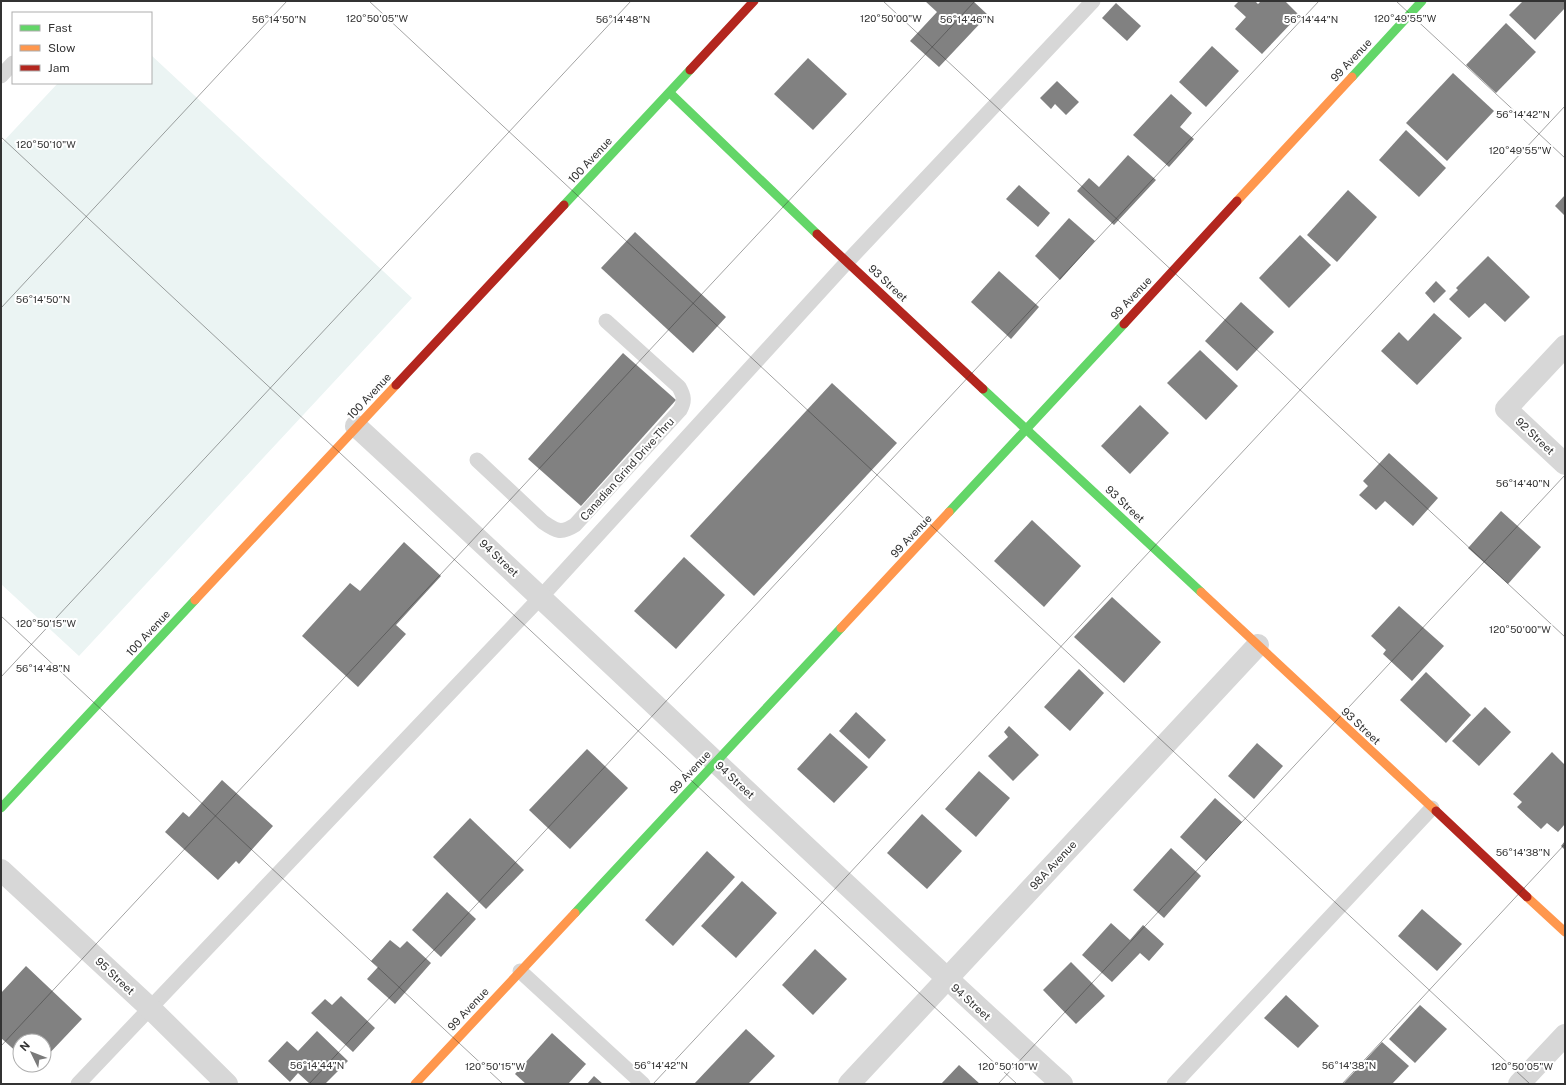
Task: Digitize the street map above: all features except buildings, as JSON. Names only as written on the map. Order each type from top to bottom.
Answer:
[{"type":"street","name":"100 Avenue","points":[[1,808],[356,426],[670,93],[754,1]]},
{"type":"street","name":"99 Avenue","points":[[415,1084],[1027,429],[1422,1]]},
{"type":"street","name":"93 Street","points":[[670,93],[847,262],[1565,932]]},
{"type":"street","name":"92 Street","points":[[1565,346],[1506,409],[1565,464]]},
{"type":"street","name":"94 Street","points":[[356,426],[541,597],[947,979],[1062,1084]]},
{"type":"street","name":"98A Avenue","points":[[848,1084],[1258,645]]},
{"type":"street","name":"95 Street","points":[[1,870],[150,1008],[227,1084]]},
{"type":"street","points":[[1519,1084],[1565,1035]]},
{"type":"lane","points":[[78,1084],[541,597],[847,262],[1093,1]]},
{"type":"lane","points":[[1,76],[12,64]]},
{"type":"lane","name":"Canadian Grind Drive-Thru","points":[[477,460],[543,522],[554,530],[562,531],[575,525],[680,410],[683,404],[684,396],[679,387],[606,321]]},
{"type":"lane","points":[[1174,1084],[1432,808]]},
{"type":"lane","points":[[520,971],[643,1084]]},
{"type":"shaded area","points":[[152,56],[412,298],[79,656],[1,584],[1,144],[57,84],[152,84]]},
{"type":"traffic: fast","points":[[1352,77],[1422,1]]},
{"type":"traffic: fast","points":[[564,205],[690,70]]},
{"type":"traffic: fast","points":[[670,93],[817,234]]},
{"type":"traffic: fast","points":[[949,512],[1124,324]]},
{"type":"traffic: fast","points":[[983,389],[1201,592]]},
{"type":"traffic: fast","points":[[1,808],[195,600]]},
{"type":"traffic: fast","points":[[575,913],[841,628]]},
{"type":"traffic: slow","points":[[1237,201],[1352,77]]},
{"type":"traffic: slow","points":[[195,600],[396,385]]},
{"type":"traffic: slow","points":[[841,628],[949,512]]},
{"type":"traffic: slow","points":[[1201,592],[1436,811]]},
{"type":"traffic: slow","points":[[1527,897],[1565,932]]},
{"type":"traffic: slow","points":[[415,1084],[575,913]]},
{"type":"traffic: jam","points":[[690,70],[754,1]]},
{"type":"traffic: jam","points":[[1124,324],[1237,201]]},
{"type":"traffic: jam","points":[[396,385],[564,205]]},
{"type":"traffic: jam","points":[[817,234],[983,389]]},
{"type":"traffic: jam","points":[[1436,811],[1527,897]]}]
